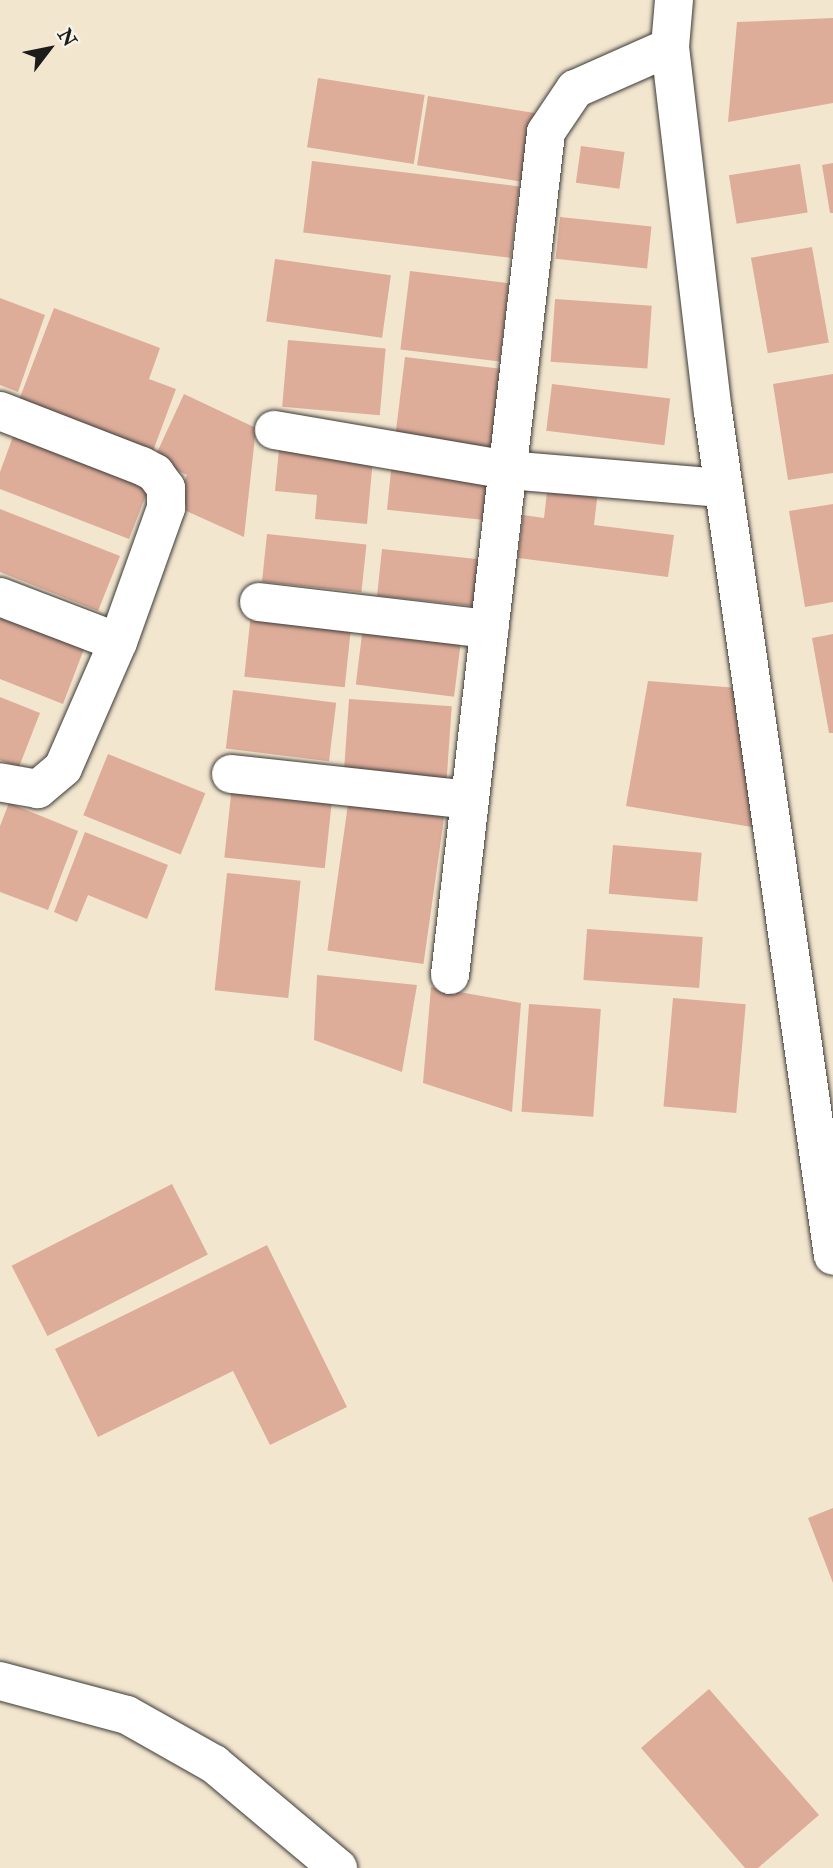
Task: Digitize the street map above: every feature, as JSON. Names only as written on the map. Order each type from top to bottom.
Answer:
[{"type":"street","points":[[674,0],[670,47],[723,488],[833,1255]]},
{"type":"street","points":[[450,975],[546,132],[575,89],[670,47]]},
{"type":"street","points":[[0,411],[142,466],[155,473],[166,488],[166,508],[118,642],[64,768],[38,789],[0,782]]},
{"type":"street","points":[[274,430],[507,470],[723,488]]},
{"type":"street","points":[[0,597],[118,642]]},
{"type":"street","points":[[258,602],[489,629]]},
{"type":"street","points":[[231,774],[468,800]]},
{"type":"street","points":[[0,1681],[127,1715],[214,1764],[338,1868]]},
{"type":"building","points":[[833,18],[833,103],[728,122],[737,22]]},
{"type":"building","points":[[318,78],[425,95],[414,164],[307,147]]},
{"type":"building","points":[[428,96],[535,113],[524,182],[417,165]]},
{"type":"building","points":[[581,146],[625,152],[619,189],[576,183]]},
{"type":"building","points":[[312,161],[519,186],[511,258],[303,232]]},
{"type":"building","points":[[833,163],[833,213],[830,213],[822,165]]},
{"type":"building","points":[[800,164],[808,212],[737,224],[729,175]]},
{"type":"building","points":[[560,217],[651,227],[647,268],[556,259]]},
{"type":"building","points":[[812,247],[829,343],[768,353],[751,258]]},
{"type":"building","points":[[275,259],[391,275],[382,338],[266,321]]},
{"type":"building","points":[[410,271],[509,283],[500,362],[400,349]]},
{"type":"building","points":[[0,298],[45,315],[18,392],[0,385]]},
{"type":"building","points":[[555,299],[652,306],[647,369],[551,362]]},
{"type":"building","points":[[54,308],[160,348],[149,379],[176,389],[153,451],[19,400]]},
{"type":"building","points":[[288,340],[386,349],[380,415],[282,407]]},
{"type":"building","points":[[405,357],[504,369],[495,448],[395,435]]},
{"type":"building","points":[[833,374],[833,473],[788,480],[773,384]]},
{"type":"building","points":[[552,384],[670,399],[664,445],[546,431]]},
{"type":"building","points":[[184,394],[256,428],[244,537],[173,505],[187,475],[154,459]]},
{"type":"building","points":[[15,431],[150,485],[129,539],[0,489],[0,472]]},
{"type":"building","points":[[279,449],[373,459],[367,524],[315,519],[317,495],[275,491]]},
{"type":"building","points":[[392,462],[491,472],[486,520],[387,510]]},
{"type":"building","points":[[549,475],[599,482],[594,525],[674,535],[668,577],[518,558],[523,515],[544,518]]},
{"type":"building","points":[[833,504],[833,602],[805,607],[789,511]]},
{"type":"building","points":[[0,509],[120,556],[98,611],[0,572]]},
{"type":"building","points":[[267,534],[366,544],[361,592],[262,582]]},
{"type":"building","points":[[382,549],[481,559],[477,606],[377,596]]},
{"type":"building","points":[[251,613],[351,624],[345,687],[244,677]]},
{"type":"building","points":[[0,616],[84,649],[63,704],[0,679]]},
{"type":"building","points":[[363,626],[461,638],[454,697],[356,685]]},
{"type":"building","points":[[833,634],[833,733],[829,733],[812,638]]},
{"type":"building","points":[[648,681],[738,688],[758,828],[626,806]]},
{"type":"building","points":[[233,690],[336,703],[329,761],[226,749]]},
{"type":"building","points":[[0,697],[40,713],[19,767],[0,760]]},
{"type":"building","points":[[349,699],[452,706],[447,781],[344,774]]},
{"type":"building","points":[[108,754],[205,793],[181,855],[83,815]]},
{"type":"building","points":[[232,785],[332,796],[325,868],[224,858]]},
{"type":"building","points":[[349,797],[445,810],[423,964],[327,950]]},
{"type":"building","points":[[9,803],[78,831],[48,910],[0,892],[0,826]]},
{"type":"building","points":[[85,832],[168,865],[147,919],[88,895],[77,922],[54,912]]},
{"type":"building","points":[[613,845],[702,853],[697,902],[609,894]]},
{"type":"building","points":[[227,873],[301,881],[288,998],[215,990]]},
{"type":"building","points":[[587,929],[703,937],[699,988],[583,980]]},
{"type":"building","points":[[317,975],[417,985],[402,1072],[314,1040]]},
{"type":"building","points":[[431,987],[521,1003],[512,1112],[423,1083]]},
{"type":"building","points":[[673,998],[746,1004],[736,1113],[664,1107]]},
{"type":"building","points":[[529,1004],[601,1009],[593,1117],[521,1112]]},
{"type":"building","points":[[172,1184],[208,1254],[47,1336],[12,1266]]},
{"type":"building","points":[[267,1245],[347,1407],[270,1445],[233,1371],[98,1437],[55,1349]]},
{"type":"building","points":[[833,1508],[833,1583],[808,1518]]},
{"type":"building","points":[[709,1689],[819,1815],[758,1868],[745,1868],[641,1748]]}]
